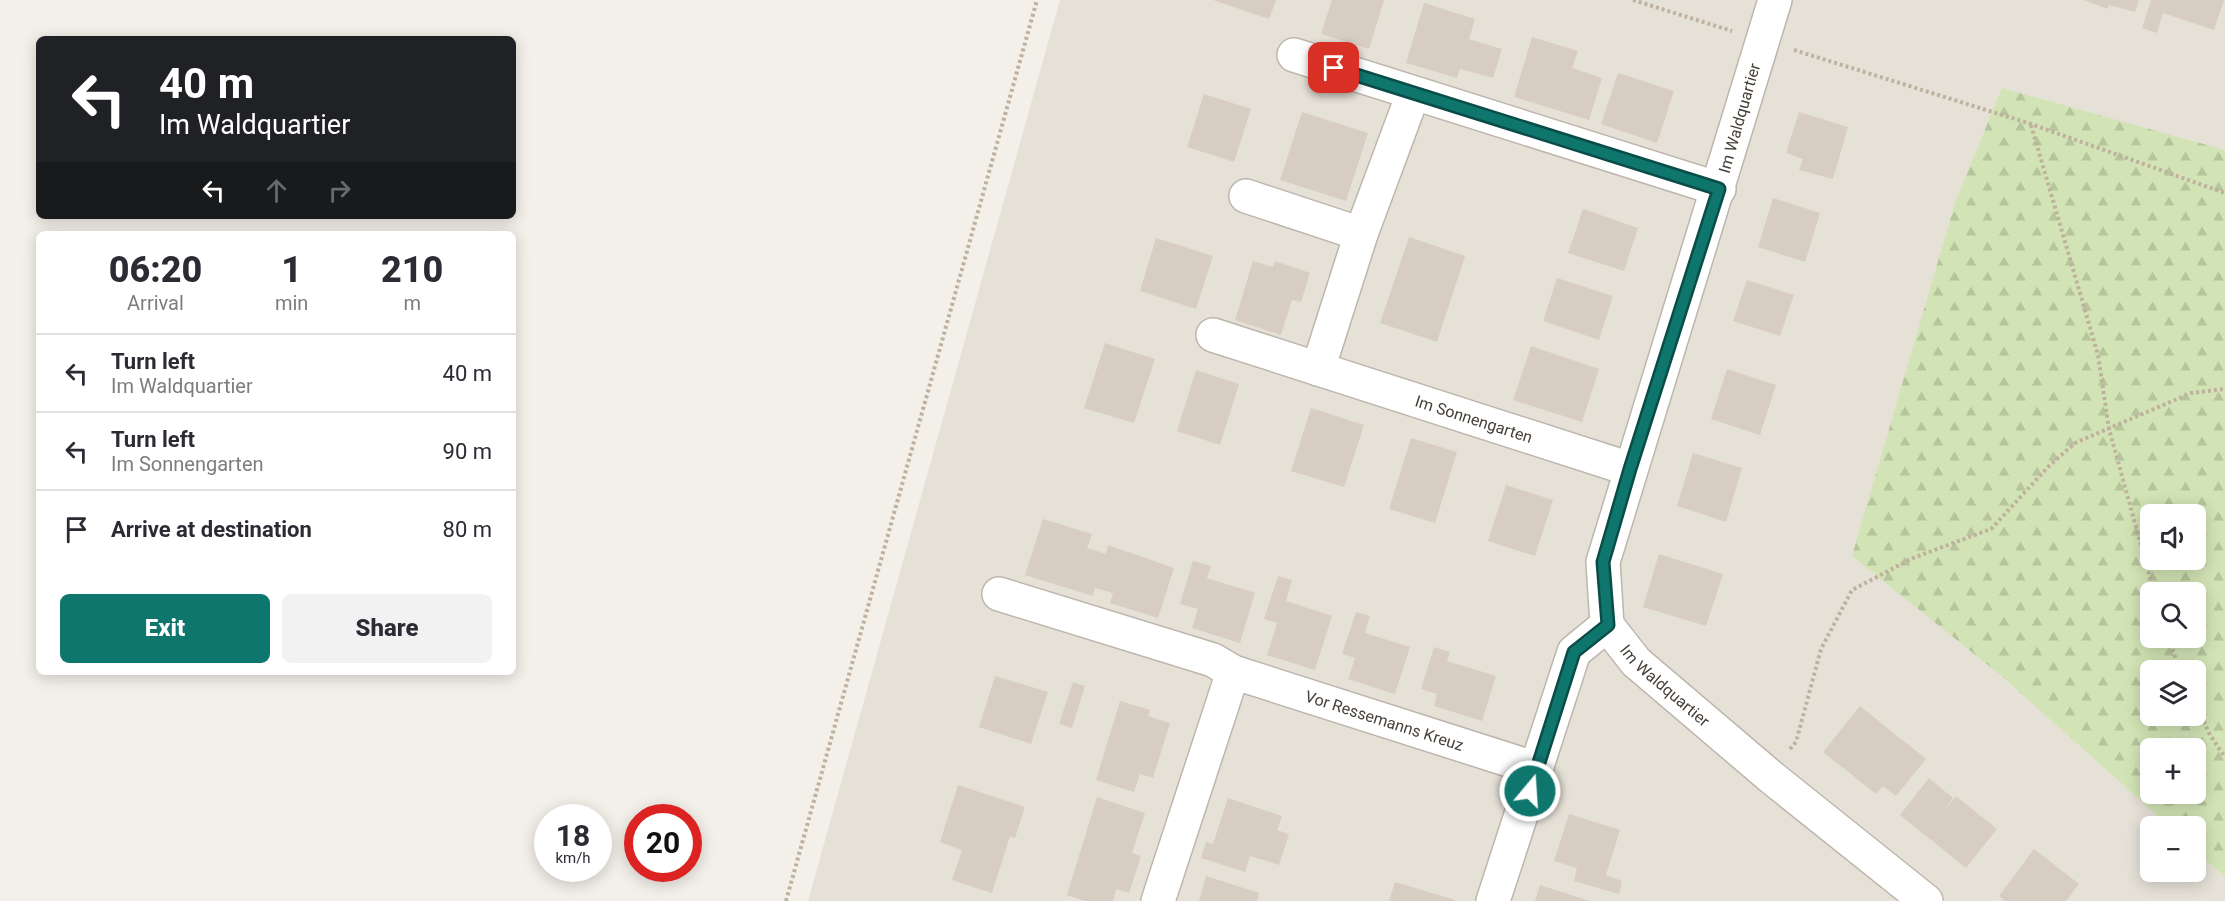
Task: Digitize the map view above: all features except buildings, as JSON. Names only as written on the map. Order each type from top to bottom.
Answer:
[{"type":"street","name":"Im Waldquartier","points":[[1775,0],[1603,562],[1608,625],[1636,662],[1771,777],[1891,889],[1926,901]]},
{"type":"street","points":[[1294,56],[1719,189]]},
{"type":"street","points":[[1318,369],[1361,234],[1413,94]]},
{"type":"street","points":[[1246,196],[1361,234]]},
{"type":"street","name":"Im Sonnengarten","points":[[1213,335],[1630,469]]},
{"type":"street","name":"Vor Ressemanns Kreuz","points":[[999,594],[1213,660],[1233,672],[1537,769]]},
{"type":"street","points":[[1493,901],[1574,652],[1608,625]]},
{"type":"street","points":[[1158,901],[1233,672]]},
{"type":"path","points":[[786,901],[1037,0]]},
{"type":"path","points":[[1633,0],[2031,124],[2225,193]]},
{"type":"path","points":[[2031,124],[2098,355],[2109,429],[2151,582]]},
{"type":"path","points":[[1771,777],[1796,741],[1821,649],[1852,590],[1913,558],[1991,529],[2049,466],[2075,443],[2191,393],[2225,389]]},
{"type":"path","points":[[2206,726],[2225,757]]},
{"type":"shaded area","points":[[1060,0],[2225,0],[2225,901],[808,901]]},
{"type":"green space","points":[[2002,88],[2225,150],[2225,877],[2206,860],[2206,816],[2158,816],[2144,804],[2206,804],[2206,738],[2140,738],[2140,800],[2004,678],[1852,556],[1955,203]]},
{"type":"route","points":[[1334,68],[1719,189],[1630,469],[1603,562],[1608,625],[1574,652],[1530,791]]}]
